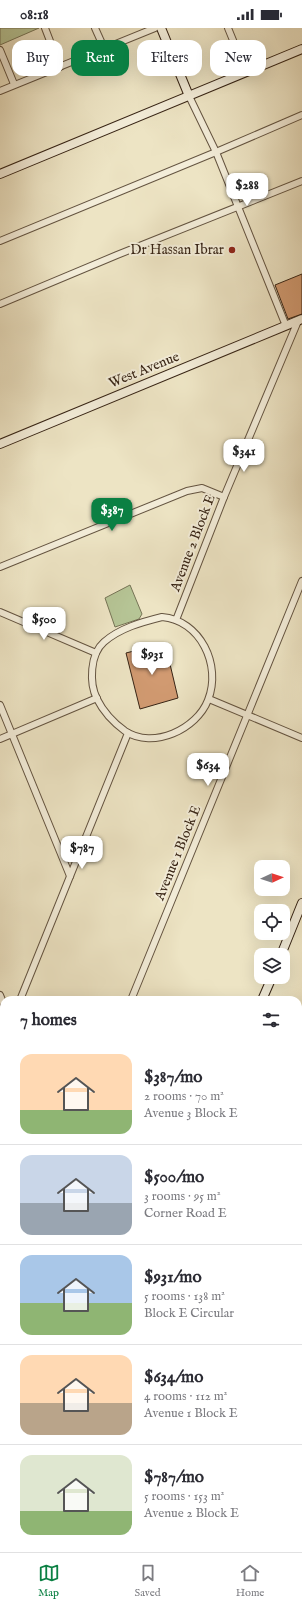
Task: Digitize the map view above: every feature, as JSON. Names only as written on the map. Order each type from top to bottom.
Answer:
[{"type":"street","points":[[45,28],[50,40]]},
{"type":"street","points":[[95,28],[100,40]]},
{"type":"street","points":[[124,40],[155,28]]},
{"type":"street","points":[[161,28],[216,152],[286,326]]},
{"type":"street","points":[[228,28],[233,40]]},
{"type":"street","points":[[266,64],[302,49]]},
{"type":"street","points":[[0,50],[14,84]]},
{"type":"street","points":[[0,91],[36,76]]},
{"type":"street","points":[[0,174],[237,76]]},
{"type":"street","points":[[0,241],[302,115]]},
{"type":"street","points":[[0,304],[116,255],[238,208],[302,181]]},
{"type":"street","name":"West Avenue","points":[[0,444],[300,320]]},
{"type":"street","name":"Avenue 2 Block E","points":[[176,620],[224,497],[300,320]]},
{"type":"street","points":[[0,567],[187,491],[202,488],[224,497]]},
{"type":"street","name":"Avenue 1 Block E","points":[[133,996],[302,581]]},
{"type":"street","points":[[0,612],[96,653]]},
{"type":"street","points":[[162,617],[176,620],[193,630],[201,640],[208,655],[212,674],[209,699],[193,721],[174,733],[150,738],[128,733],[113,720],[97,698],[92,671],[96,653],[104,641],[128,628],[162,617]]},
{"type":"street","points":[[0,739],[97,698]]},
{"type":"street","points":[[209,699],[246,716],[302,738]]},
{"type":"street","points":[[0,704],[70,876]]},
{"type":"street","points":[[22,996],[128,733]]},
{"type":"street","points":[[284,948],[302,903]]},
{"type":"street","points":[[264,996],[269,984]]},
{"type":"green space","points":[[0,28],[39,28],[0,45]]},
{"type":"green space","points":[[130,585],[142,614],[139,619],[115,627],[105,598]]},
{"type":"building","points":[[302,274],[302,314],[288,319],[275,285]]},
{"type":"building","points":[[165,643],[178,698],[140,709],[126,653]]},
{"type":"place","name":"Dr Hassan Ibrar","points":[[232,250]]}]
